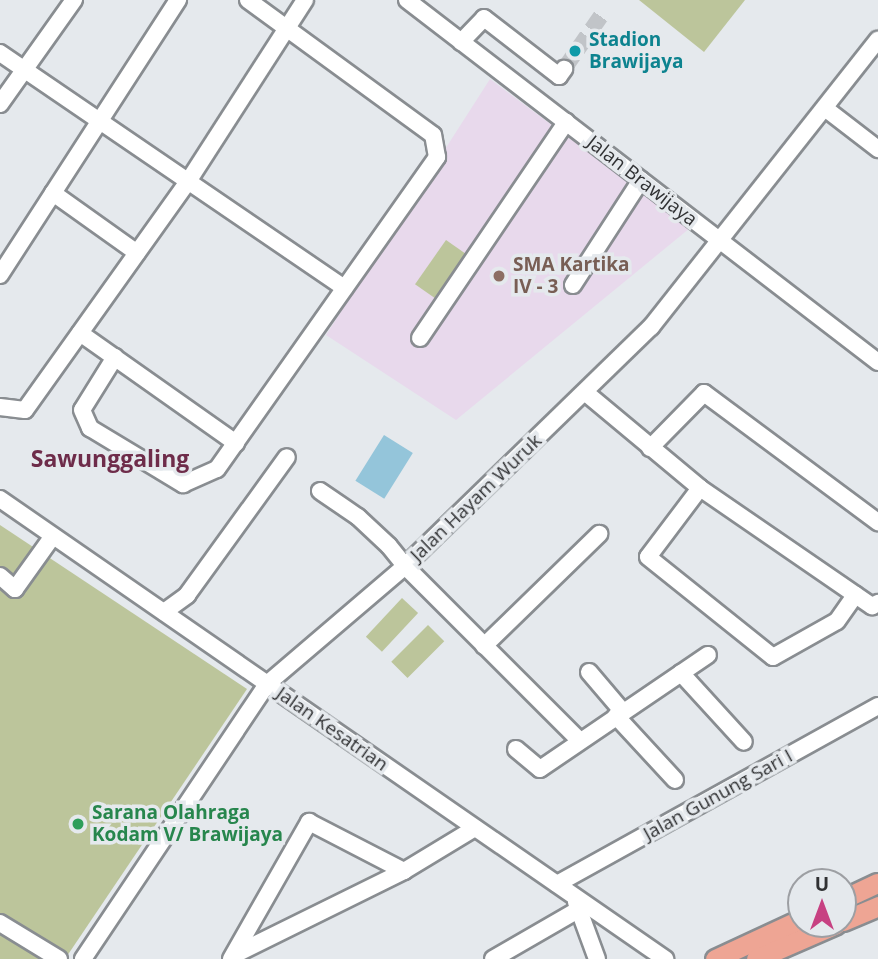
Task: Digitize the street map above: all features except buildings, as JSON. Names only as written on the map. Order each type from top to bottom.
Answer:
[{"type":"main road","points":[[857,893],[878,883]]},
{"type":"main road","points":[[857,915],[878,906]]},
{"type":"main road","points":[[715,959],[787,926]]},
{"type":"main road","points":[[756,959],[804,938]]},
{"type":"street","points":[[0,104],[74,0]]},
{"type":"street","points":[[0,275],[178,0]]},
{"type":"street","points":[[115,357],[82,410],[90,428],[183,484],[218,469],[437,157],[433,135],[248,0]]},
{"type":"street","points":[[0,407],[25,410],[189,180],[305,0]]},
{"type":"street","name":"Jalan Brawijaya","points":[[407,0],[878,362]]},
{"type":"street","points":[[461,42],[484,18],[559,76],[564,69]]},
{"type":"street","name":"Jalan Hayam Wuruk","points":[[83,959],[267,684],[405,566],[652,327],[878,40]]},
{"type":"street","points":[[0,54],[345,288]]},
{"type":"street","points":[[826,109],[878,149]]},
{"type":"street","points":[[420,338],[566,122]]},
{"type":"street","points":[[573,285],[641,180]]},
{"type":"street","points":[[53,193],[137,253]]},
{"type":"street","points":[[80,333],[236,443]]},
{"type":"street","points":[[586,393],[700,488],[872,606],[878,603]]},
{"type":"street","points":[[650,448],[704,393],[878,522]]},
{"type":"street","points":[[164,612],[187,596],[288,457]]},
{"type":"street","points":[[700,488],[648,557],[773,657],[837,621],[855,594]]},
{"type":"street","points":[[320,491],[366,524],[389,546],[405,566],[579,740]]},
{"type":"street","name":"Jalan Kesatrian","points":[[0,499],[557,884],[576,903],[665,959]]},
{"type":"street","points":[[484,646],[599,534]]},
{"type":"street","points":[[0,576],[15,589],[53,536]]},
{"type":"street","points":[[516,749],[540,769],[708,655]]},
{"type":"street","points":[[589,672],[675,780]]},
{"type":"street","points":[[681,673],[744,742]]},
{"type":"street","name":"Jalan Gunung Sari I","points":[[557,884],[878,706]]},
{"type":"street","points":[[232,957],[309,822],[404,871]]},
{"type":"street","points":[[232,957],[404,871],[475,828]]},
{"type":"street","points":[[493,959],[576,903],[597,959]]},
{"type":"street","points":[[0,923],[59,959]]},
{"type":"shaded area","name":"SMA Kartika IV - 3","points":[[490,79],[690,228],[456,420],[326,335]]},
{"type":"green space","points":[[639,0],[745,0],[704,52]]},
{"type":"green space","points":[[446,240],[472,258],[441,303],[415,284]]},
{"type":"green space","name":"Sarana Olahraga Kodam V/ Brawijaya","points":[[0,525],[247,689],[65,959],[0,959]]},
{"type":"green space","points":[[402,598],[418,613],[382,652],[366,637]]},
{"type":"green space","points":[[428,625],[444,641],[407,678],[391,662]]},
{"type":"water","points":[[384,435],[413,453],[384,499],[355,481]]},
{"type":"tunnel","points":[[564,69],[601,16]]},
{"type":"place","name":"Stadion Brawijaya","points":[[575,51]]},
{"type":"place","name":"SMA Kartika IV - 3","points":[[499,276]]},
{"type":"place","name":"Sarana Olahraga Kodam V/ Brawijaya","points":[[78,824]]},
{"type":"district","name":"Sawunggaling","points":[[110,458]]}]
